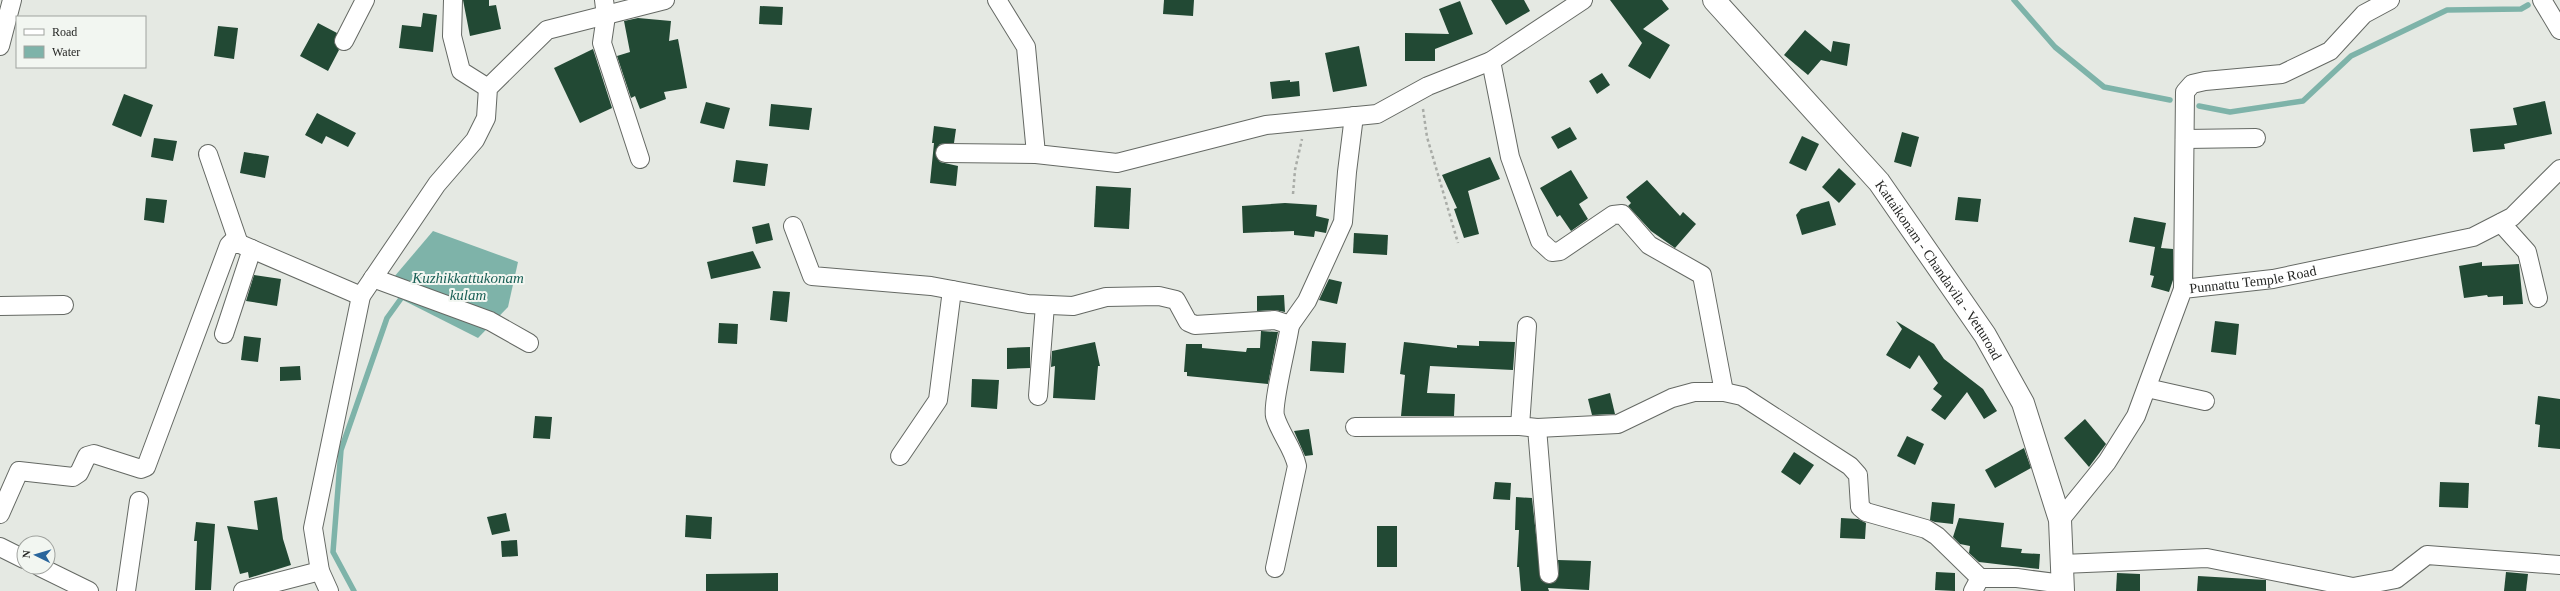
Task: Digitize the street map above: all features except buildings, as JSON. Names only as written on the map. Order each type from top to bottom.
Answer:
[{"type":"main road","name":"Kattaikonam - Chandavila - Vetturoad","points":[[1714,0],[1879,182],[1985,335],[2024,403],[2060,520],[2063,579]]},
{"type":"street","points":[[0,46],[12,0]]},
{"type":"street","points":[[344,41],[365,0]]},
{"type":"street","points":[[453,0],[452,36],[461,71],[488,88]]},
{"type":"street","points":[[329,591],[320,571],[313,528],[361,296],[437,184],[475,140],[486,118],[488,88],[547,30],[605,8],[665,0]]},
{"type":"street","points":[[997,0],[1026,47],[1036,154]]},
{"type":"street","points":[[945,153],[1036,154],[1117,163],[1266,124],[1377,114],[1420,91],[1491,61],[1583,0]]},
{"type":"street","points":[[2184,289],[2186,92],[2192,84],[2205,81],[2282,74],[2330,51],[2364,14],[2390,0]]},
{"type":"street","points":[[2542,0],[2560,30]]},
{"type":"street","points":[[605,8],[602,43],[640,159]]},
{"type":"street","points":[[1491,61],[1510,157],[1540,241],[1552,252],[1560,251],[1613,215],[1622,214],[1649,245],[1702,275],[1724,392]]},
{"type":"street","points":[[1275,568],[1297,466],[1294,452],[1283,435],[1275,414],[1290,325],[1307,301],[1343,222],[1354,116]]},
{"type":"street","points":[[2185,139],[2256,138]]},
{"type":"street","points":[[208,154],[246,246],[224,334]]},
{"type":"street","name":"Punnattu Temple Road","points":[[2060,520],[2107,462],[2136,416],[2184,289],[2296,274],[2473,237],[2512,217],[2560,169]]},
{"type":"street","points":[[2502,223],[2527,252],[2538,298]]},
{"type":"street","points":[[793,226],[812,276],[931,286],[1045,305],[1073,306],[1106,298],[1159,296],[1176,300],[1188,322],[1195,325],[1275,320],[1290,325]]},
{"type":"street","points":[[0,514],[19,471],[73,477],[79,473],[87,456],[94,454],[141,469],[146,466],[215,278],[229,245],[233,241],[361,296]]},
{"type":"street","points":[[373,278],[490,321],[529,343]]},
{"type":"street","points":[[900,456],[938,400],[952,290]]},
{"type":"street","points":[[0,306],[64,305]]},
{"type":"street","points":[[1038,396],[1045,305]]},
{"type":"street","points":[[1528,326],[1528,427],[1549,574]]},
{"type":"street","points":[[2147,388],[2205,401]]},
{"type":"street","points":[[1355,427],[1528,427],[1618,424],[1672,398],[1694,392],[1724,392],[1742,396],[1850,466],[1858,475],[1860,506],[1866,512],[1926,529],[1937,536],[1977,585],[2017,578],[2063,579],[2207,558],[2353,587],[2396,579],[2427,555],[2560,566]]},
{"type":"street","points":[[126,591],[139,501]]},
{"type":"street","points":[[0,547],[16,555]]},
{"type":"street","points":[[243,591],[320,571]]},
{"type":"street","points":[[56,575],[89,591]]},
{"type":"path","points":[[1420,91],[1427,137],[1458,243]]},
{"type":"path","points":[[1293,194],[1295,170],[1306,121]]},
{"type":"water","name":"Kuzhikkattukonam kulam","points":[[433,231],[518,262],[508,307],[478,338],[383,290]]},
{"type":"waterway","points":[[2014,0],[2055,47],[2104,87],[2170,100]]},
{"type":"waterway","points":[[2199,106],[2230,112],[2303,101],[2351,56],[2447,10],[2521,9],[2528,5]]},
{"type":"waterway","points":[[354,591],[333,552],[341,450],[387,318],[405,293]]}]
